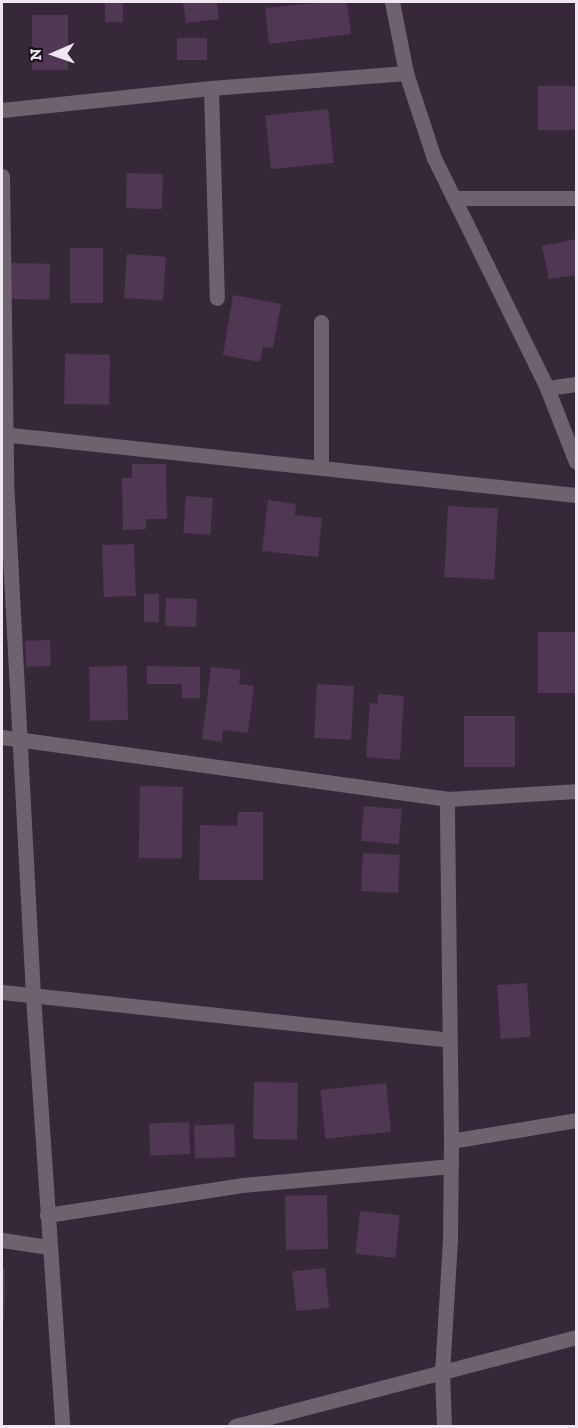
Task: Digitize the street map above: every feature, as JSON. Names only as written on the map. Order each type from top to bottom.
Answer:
[{"type":"street","points":[[392,2],[406,73],[434,158],[548,388],[576,462]]},
{"type":"street","points":[[2,110],[211,88],[406,73]]},
{"type":"street","points":[[211,88],[217,298]]},
{"type":"street","points":[[2,176],[3,434],[33,996],[62,1426]]},
{"type":"street","points":[[454,198],[576,198]]},
{"type":"street","points":[[321,321],[321,468]]},
{"type":"street","points":[[548,388],[576,384]]},
{"type":"street","points":[[3,434],[576,495]]},
{"type":"street","points":[[2,737],[447,799],[576,791]]},
{"type":"street","points":[[444,1426],[442,1374],[450,1238],[451,1166],[447,799]]},
{"type":"street","points":[[2,992],[449,1040]]},
{"type":"street","points":[[451,1141],[576,1120]]},
{"type":"street","points":[[47,1215],[242,1185],[451,1166]]},
{"type":"street","points":[[2,1240],[49,1247]]},
{"type":"street","points":[[235,1426],[442,1374],[576,1337]]},
{"type":"building","points":[[105,2],[123,2],[123,22],[105,22]]},
{"type":"building","points":[[183,2],[223,2],[217,4],[219,19],[186,23]]},
{"type":"building","points":[[347,2],[351,34],[269,44],[265,8]]},
{"type":"building","points":[[32,15],[68,15],[68,70],[32,70]]},
{"type":"building","points":[[177,38],[207,38],[207,60],[177,60]]},
{"type":"building","points":[[538,86],[576,86],[576,130],[538,130]]},
{"type":"building","points":[[328,109],[334,163],[271,169],[265,116]]},
{"type":"building","points":[[127,173],[163,174],[162,209],[126,208]]},
{"type":"building","points":[[576,239],[576,275],[549,279],[542,246]]},
{"type":"building","points":[[70,248],[103,248],[103,303],[70,303]]},
{"type":"building","points":[[127,254],[166,257],[163,301],[124,298]]},
{"type":"building","points":[[11,263],[50,264],[49,300],[10,299]]},
{"type":"building","points":[[233,295],[281,304],[273,348],[263,347],[260,362],[223,355]]},
{"type":"building","points":[[65,354],[110,355],[109,405],[64,404]]},
{"type":"building","points":[[132,464],[166,464],[167,519],[146,519],[146,529],[123,530],[122,478],[132,478]]},
{"type":"building","points":[[186,496],[213,498],[210,535],[183,533]]},
{"type":"building","points":[[268,500],[296,504],[295,515],[322,518],[318,557],[262,551]]},
{"type":"building","points":[[448,506],[498,509],[494,580],[444,577]]},
{"type":"building","points":[[134,544],[136,596],[104,597],[102,545]]},
{"type":"building","points":[[144,594],[159,594],[159,622],[144,622]]},
{"type":"building","points":[[166,598],[197,599],[196,627],[165,626]]},
{"type":"building","points":[[538,632],[576,632],[576,693],[538,693]]},
{"type":"building","points":[[50,640],[51,666],[26,667],[25,641]]},
{"type":"building","points":[[127,666],[128,720],[90,721],[89,667]]},
{"type":"building","points":[[147,666],[200,667],[200,698],[182,698],[182,684],[147,684]]},
{"type":"building","points":[[211,667],[241,670],[239,684],[254,686],[248,733],[223,730],[222,742],[202,739]]},
{"type":"building","points":[[317,684],[354,686],[351,740],[314,738]]},
{"type":"building","points":[[378,694],[404,696],[400,760],[366,757],[370,703],[377,704]]},
{"type":"building","points":[[464,716],[515,716],[515,767],[464,767]]},
{"type":"building","points":[[140,786],[183,787],[182,859],[139,858]]},
{"type":"building","points":[[364,806],[402,809],[399,844],[361,841]]},
{"type":"building","points":[[238,812],[263,812],[263,880],[199,880],[200,825],[237,826]]},
{"type":"building","points":[[363,853],[400,855],[398,893],[361,891]]},
{"type":"building","points":[[527,983],[531,1037],[501,1039],[497,985]]},
{"type":"building","points":[[254,1082],[298,1083],[297,1140],[253,1139]]},
{"type":"building","points":[[386,1083],[391,1132],[325,1139],[320,1090]]},
{"type":"building","points":[[189,1122],[190,1154],[150,1155],[149,1123]]},
{"type":"building","points":[[234,1124],[235,1157],[195,1158],[194,1125]]},
{"type":"building","points":[[327,1195],[328,1249],[286,1250],[285,1196]]},
{"type":"building","points":[[360,1211],[400,1215],[395,1258],[356,1254]]},
{"type":"building","points":[[325,1268],[329,1308],[296,1311],[292,1271]]},
{"type":"building","points":[[2,1269],[5,1269],[4,1321],[2,1321]]}]
